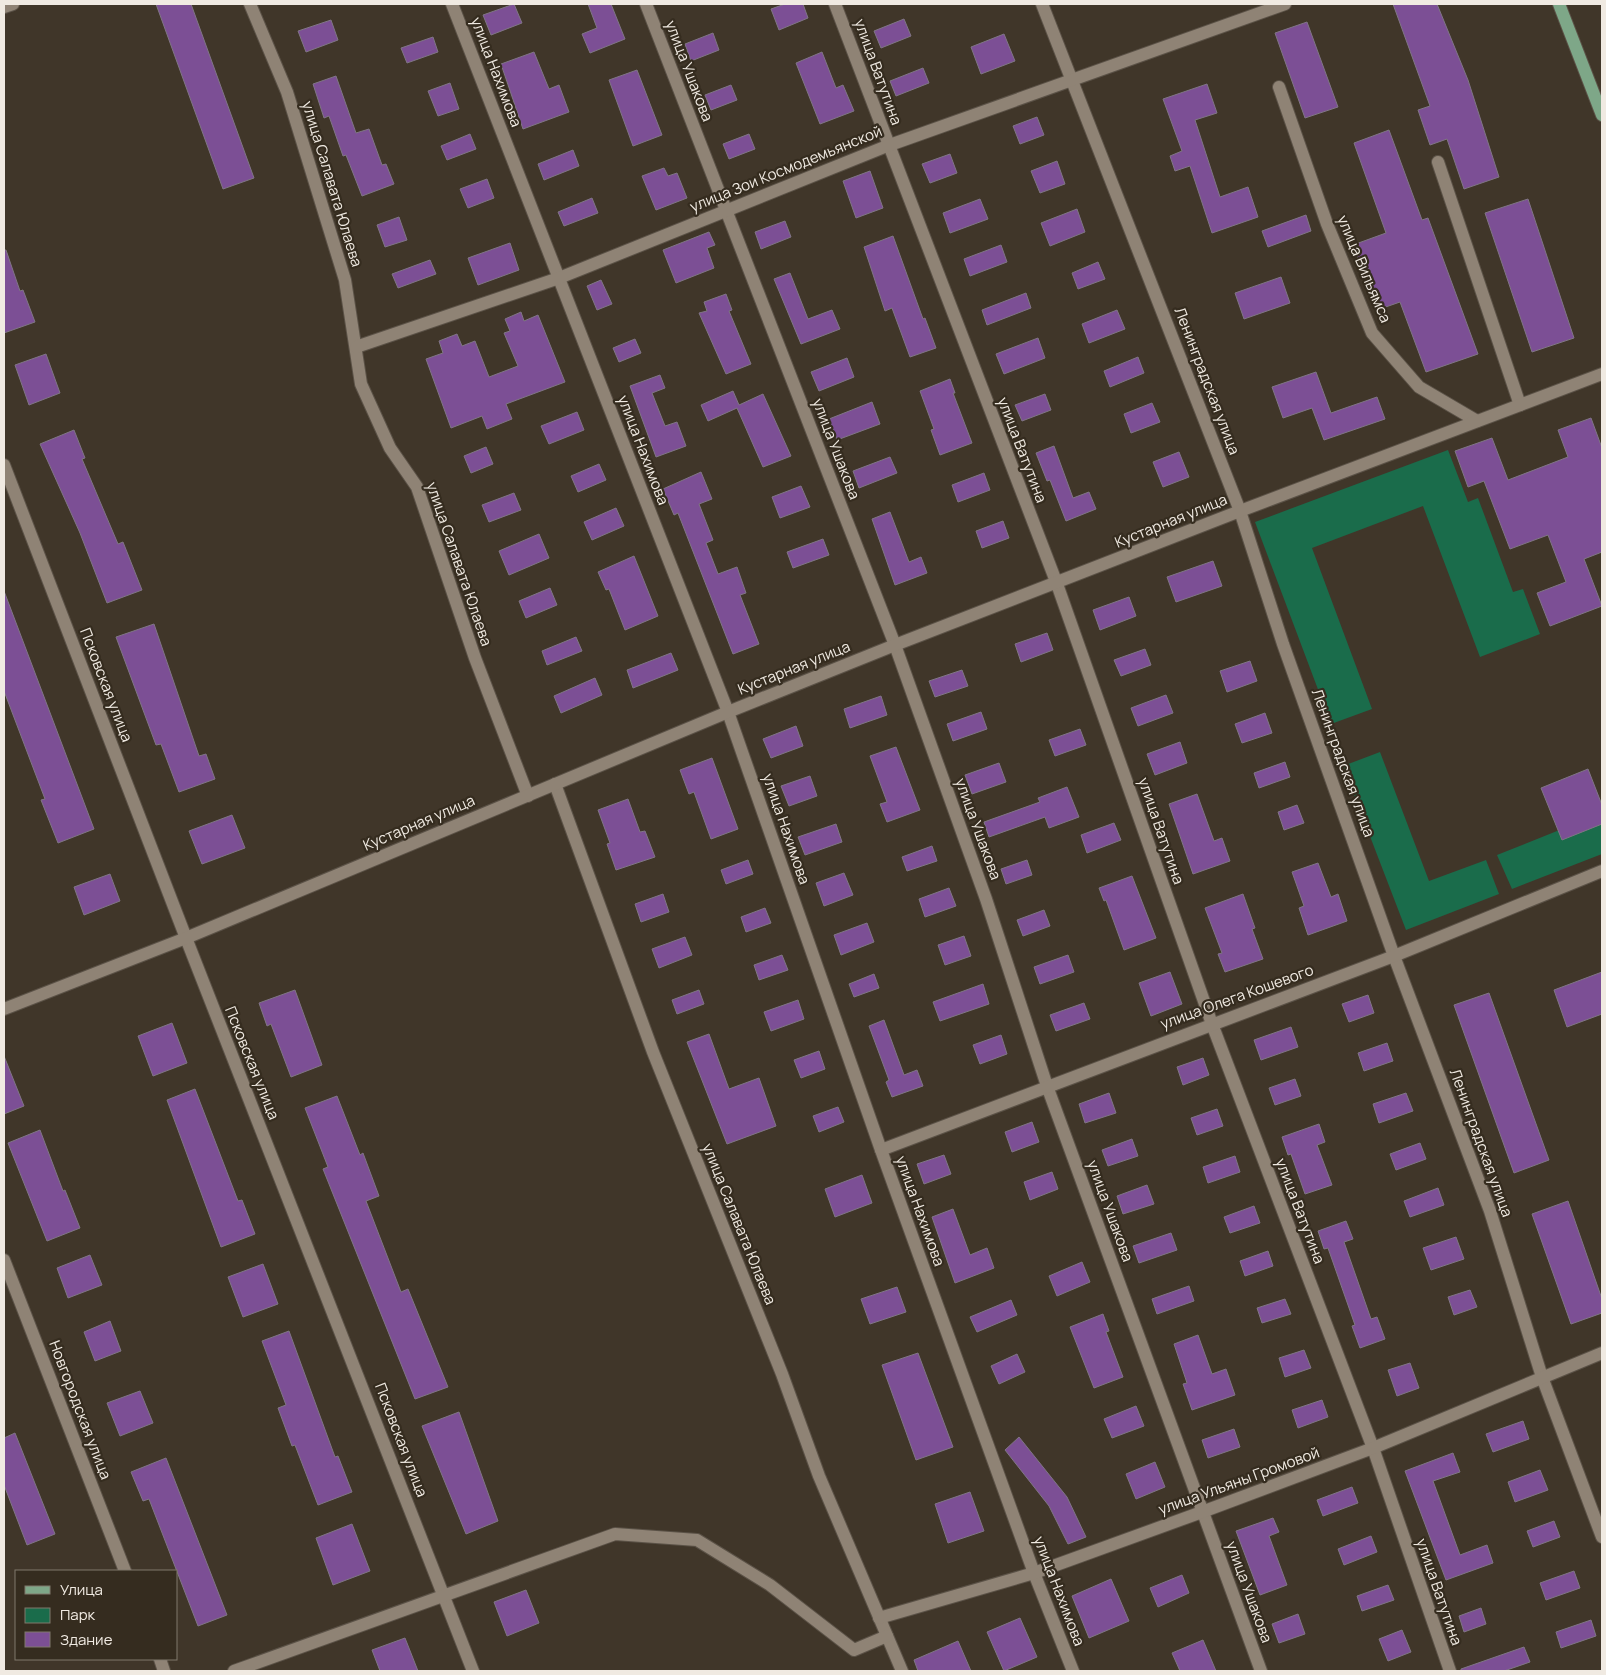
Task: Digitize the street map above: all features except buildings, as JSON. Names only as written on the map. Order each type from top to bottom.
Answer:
[{"type":"main road","points":[[1559,4],[1602,115]]},
{"type":"street","points":[[4,8],[13,4]]},
{"type":"street","name":"улица Салавата Юлаева","points":[[250,4],[287,92],[345,280],[361,384],[390,448],[417,487],[475,658],[528,796]]},
{"type":"street","name":"улица Нахимова","points":[[452,4],[728,712],[881,1150],[1034,1573],[1073,1671]]},
{"type":"street","name":"улица Ушакова","points":[[646,4],[895,645],[986,899],[1047,1086],[1261,1671]]},
{"type":"street","name":"улица Ватутина","points":[[835,4],[1056,584],[1212,1024],[1373,1448],[1450,1671]]},
{"type":"street","name":"Ленинградская улица","points":[[1042,4],[1240,511],[1283,644],[1394,956],[1490,1211],[1542,1377],[1602,1537]]},
{"type":"street","name":"улица Зои Космодемьянской","points":[[356,347],[559,278],[888,146],[1071,79],[1252,9],[1285,4]]},
{"type":"street","name":"улица Вильямса","points":[[1279,87],[1327,224],[1372,333],[1419,388],[1477,421]]},
{"type":"street","points":[[1438,162],[1520,405]]},
{"type":"street","name":"Кустарная улица","points":[[4,1009],[186,938],[728,712],[895,645],[1240,511],[1602,374]]},
{"type":"street","name":"Псковская улица","points":[[4,465],[186,938],[473,1671]]},
{"type":"street","name":"улица Салавата Юлаева","points":[[555,784],[653,1052],[782,1374],[819,1476],[902,1671]]},
{"type":"street","name":"улица Олега Кошевого","points":[[881,1150],[1394,956],[1602,871]]},
{"type":"street","name":"Новгородская улица","points":[[4,1260],[125,1570]]},
{"type":"street","name":"улица Ульяны Громовой","points":[[880,1618],[1034,1573],[1202,1512],[1373,1448],[1602,1353]]},
{"type":"street","points":[[234,1671],[615,1534],[697,1540],[770,1585],[854,1650],[887,1636]]},
{"type":"green space","points":[[1448,450],[1468,502],[1478,498],[1513,592],[1523,589],[1540,634],[1480,657],[1423,506],[1312,548],[1372,709],[1331,724],[1255,522]]},
{"type":"green space","points":[[1380,752],[1429,881],[1486,860],[1499,894],[1406,930],[1343,766]]},
{"type":"green space","points":[[1602,813],[1602,854],[1512,889],[1497,855]]}]
